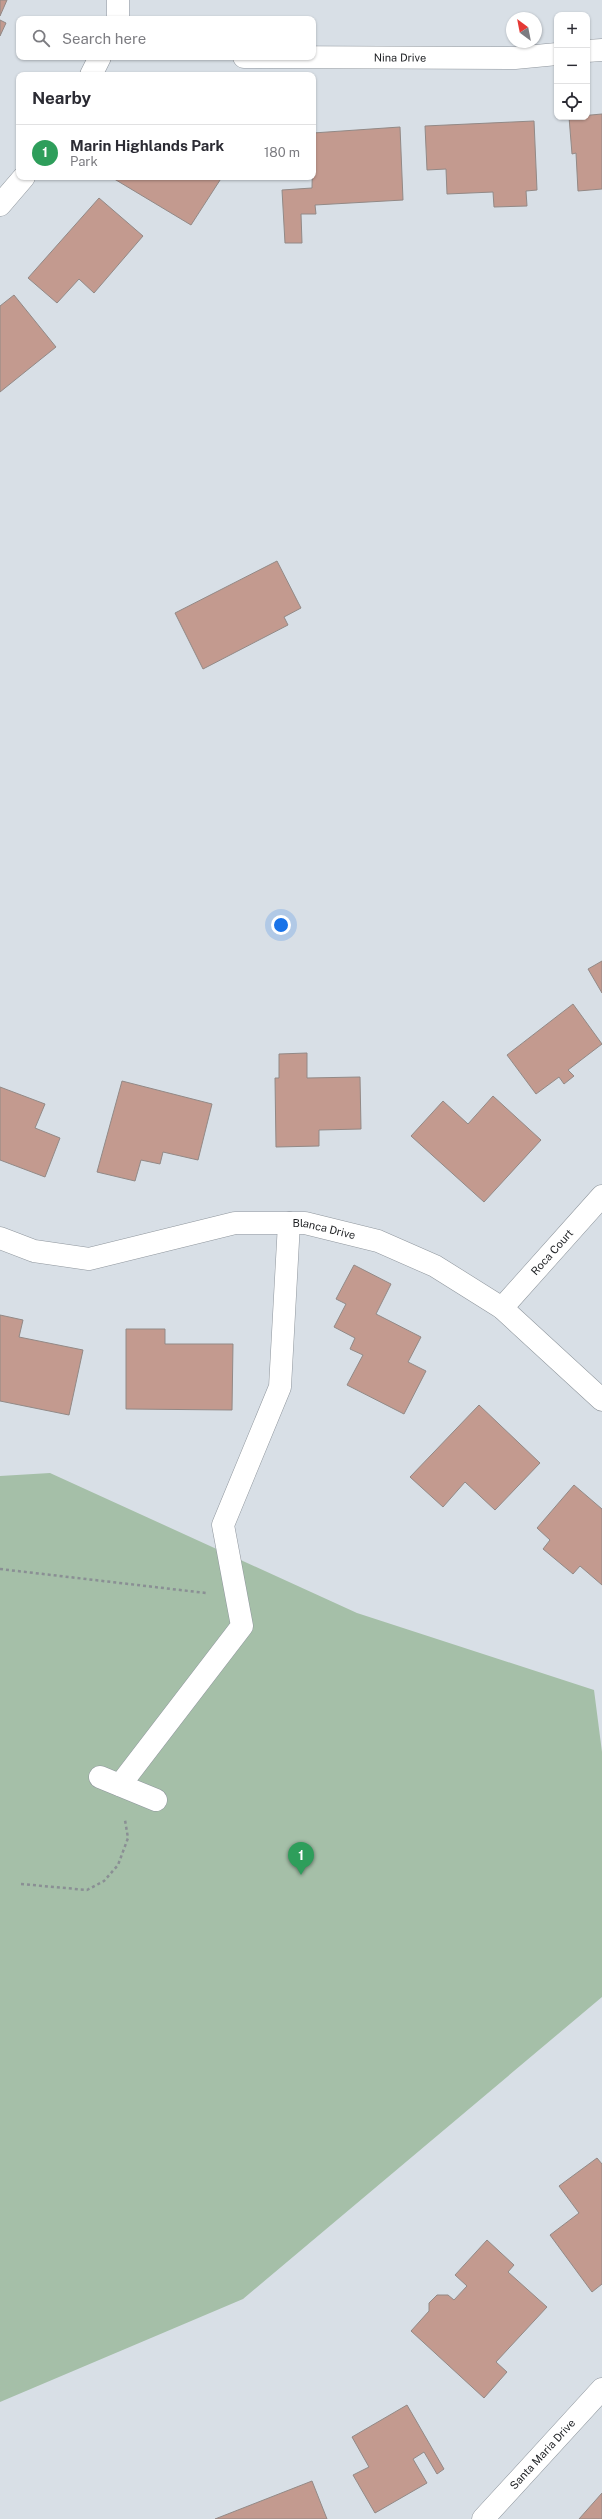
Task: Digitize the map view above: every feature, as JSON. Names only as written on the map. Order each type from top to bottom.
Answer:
[{"type":"street","points":[[118,0],[118,16]]},
{"type":"street","points":[[590,51],[602,50]]},
{"type":"street","name":"Nina Drive","points":[[316,57],[516,58],[554,54]]},
{"type":"street","points":[[92,72],[98,60]]},
{"type":"street","points":[[0,205],[21,180]]},
{"type":"street","name":"Roca Court","points":[[502,1308],[602,1196]]},
{"type":"street","name":"Blanca Drive","points":[[0,1238],[34,1251],[89,1259],[235,1223],[305,1223],[378,1241],[435,1266],[502,1308],[602,1400]]},
{"type":"street","points":[[246,1648],[223,1525],[280,1387],[289,1223]]},
{"type":"street","points":[[120,1785],[242,1626]]},
{"type":"street","points":[[100,1777],[156,1800]]},
{"type":"street","name":"Santa Maria Drive","points":[[483,2519],[602,2389]]},
{"type":"path","points":[[0,1569],[236,1596]]},
{"type":"path","points":[[21,1884],[87,1890],[104,1881],[118,1865],[128,1838],[120,1785]]},
{"type":"green space","points":[[50,1473],[357,1613],[594,1690],[602,1752],[602,1997],[243,2299],[0,2402],[0,1476]]},
{"type":"building","points":[[0,0],[7,0],[0,16]]},
{"type":"building","points":[[0,20],[6,23],[0,36]]},
{"type":"building","points":[[602,114],[602,189],[578,191],[576,153],[572,154],[569,120],[590,120],[590,115]]},
{"type":"building","points":[[534,121],[537,190],[526,191],[527,206],[494,207],[493,192],[447,194],[446,169],[427,170],[425,126]]},
{"type":"building","points":[[400,127],[403,200],[315,205],[316,214],[301,214],[302,243],[285,243],[282,190],[312,188],[312,180],[316,180],[316,133]]},
{"type":"building","points":[[116,180],[220,180],[191,225]]},
{"type":"building","points":[[99,198],[143,236],[94,293],[79,279],[57,303],[28,278]]},
{"type":"building","points":[[14,295],[56,347],[0,392],[0,306]]},
{"type":"building","points":[[277,561],[301,608],[284,617],[288,625],[203,669],[175,613]]},
{"type":"building","points":[[602,961],[602,993],[588,969]]},
{"type":"building","points":[[573,1004],[602,1044],[568,1070],[574,1076],[564,1084],[559,1077],[536,1094],[507,1055]]},
{"type":"building","points":[[307,1053],[307,1078],[360,1077],[361,1129],[319,1130],[319,1146],[276,1147],[275,1078],[279,1078],[279,1054]]},
{"type":"building","points":[[122,1081],[212,1104],[198,1160],[163,1152],[160,1164],[141,1160],[135,1181],[97,1172]]},
{"type":"building","points":[[0,1087],[45,1104],[35,1128],[60,1138],[45,1177],[0,1160]]},
{"type":"building","points":[[493,1096],[541,1140],[484,1202],[411,1136],[443,1101],[468,1124]]},
{"type":"building","points":[[354,1265],[391,1284],[376,1314],[421,1337],[408,1362],[426,1371],[404,1414],[347,1385],[363,1355],[350,1349],[355,1338],[334,1327],[346,1304],[336,1299]]},
{"type":"building","points":[[0,1315],[23,1320],[19,1337],[83,1350],[69,1415],[0,1401]]},
{"type":"building","points":[[126,1329],[165,1329],[165,1344],[233,1344],[232,1410],[126,1409]]},
{"type":"building","points":[[479,1405],[540,1463],[495,1510],[465,1482],[443,1507],[410,1477]]},
{"type":"building","points":[[574,1485],[602,1509],[602,1585],[580,1566],[573,1574],[543,1549],[550,1540],[537,1528]]},
{"type":"building","points":[[597,2158],[602,2164],[602,2284],[592,2292],[550,2235],[579,2213],[559,2186]]},
{"type":"building","points":[[487,2240],[514,2265],[508,2272],[547,2307],[496,2362],[507,2372],[484,2398],[411,2331],[429,2311],[429,2303],[437,2295],[448,2295],[454,2300],[467,2286],[455,2275]]},
{"type":"building","points":[[407,2405],[444,2469],[437,2474],[424,2452],[413,2459],[427,2483],[375,2513],[353,2475],[369,2467],[352,2437]]},
{"type":"building","points":[[312,2481],[327,2519],[215,2519]]},
{"type":"building","points":[[602,2493],[602,2519],[579,2519]]},
{"type":"place","name":"Marin Highlands Park","points":[[301,1875]]}]
